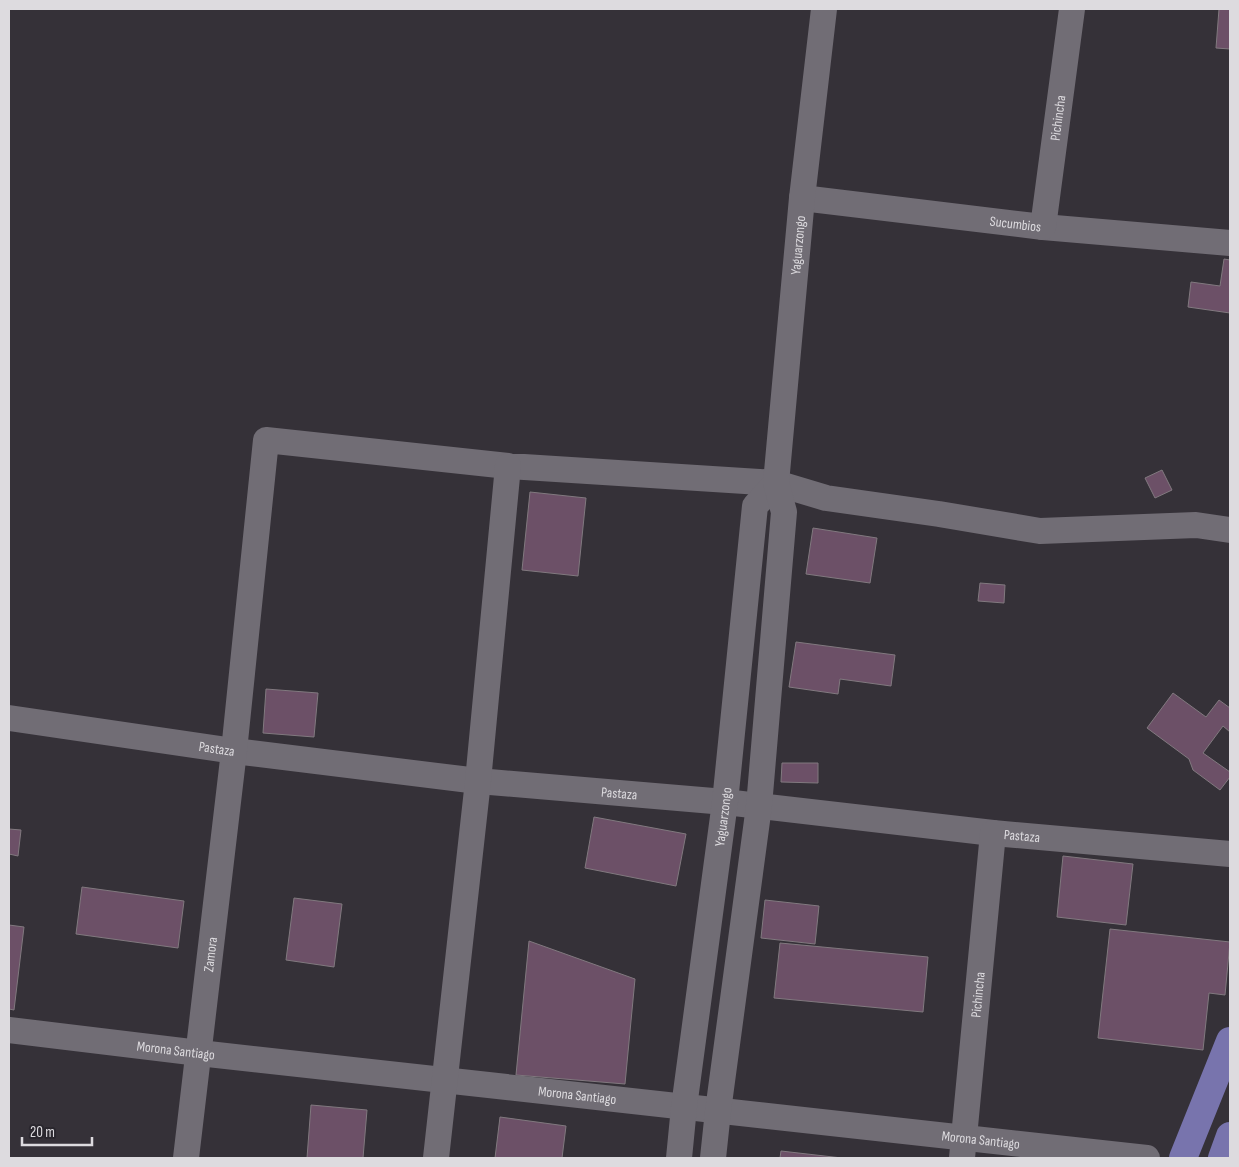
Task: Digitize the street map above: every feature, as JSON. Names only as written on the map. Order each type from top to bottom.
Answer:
[{"type":"main road","points":[[1183,1158],[1230,1041]]},
{"type":"main road","points":[[1222,1158],[1230,1136]]},
{"type":"street","name":"Yaguarzongo","points":[[713,1158],[759,806],[784,512],[776,483],[802,198],[824,9]]},
{"type":"street","name":"Pichincha","points":[[1043,227],[1072,9]]},
{"type":"street","name":"Sucumbios","points":[[802,198],[1043,227],[1230,243]]},
{"type":"street","name":"Zamora","points":[[186,1158],[234,751],[266,440],[508,466]]},
{"type":"street","points":[[436,1158],[478,781],[508,466],[776,483],[826,498],[1040,531],[1196,525],[1230,530]]},
{"type":"street","name":"Yaguarzongo","points":[[679,1158],[684,1107],[725,802],[755,506],[776,483]]},
{"type":"street","name":"Pastaza","points":[[9,718],[234,751],[478,781],[725,802],[993,833],[1230,854]]},
{"type":"street","name":"Pichincha","points":[[964,1148],[993,833]]},
{"type":"street","name":"Morona Santiago","points":[[9,1030],[718,1111],[964,1148],[1148,1158]]},
{"type":"building","points":[[1219,9],[1230,9],[1230,49],[1216,48]]},
{"type":"building","points":[[1224,259],[1230,260],[1230,313],[1188,307],[1191,282],[1220,286]]},
{"type":"building","points":[[1162,470],[1172,490],[1155,498],[1145,478]]},
{"type":"building","points":[[530,492],[586,498],[578,576],[522,570]]},
{"type":"building","points":[[813,528],[877,538],[870,583],[806,574]]},
{"type":"building","points":[[980,583],[1005,585],[1004,603],[978,601]]},
{"type":"building","points":[[796,642],[895,655],[891,686],[840,679],[838,694],[789,687]]},
{"type":"building","points":[[266,689],[318,693],[314,737],[263,733]]},
{"type":"building","points":[[1173,693],[1206,717],[1219,700],[1230,708],[1230,732],[1223,726],[1203,753],[1230,772],[1230,777],[1220,790],[1193,770],[1189,759],[1147,728]]},
{"type":"building","points":[[782,763],[818,763],[818,783],[781,782]]},
{"type":"building","points":[[594,817],[686,834],[676,886],[585,868]]},
{"type":"building","points":[[9,829],[21,830],[18,856],[9,854]]},
{"type":"building","points":[[1063,856],[1133,864],[1126,925],[1057,917]]},
{"type":"building","points":[[82,887],[184,901],[178,948],[76,934]]},
{"type":"building","points":[[294,898],[342,904],[334,967],[286,960]]},
{"type":"building","points":[[765,900],[819,906],[815,944],[761,938]]},
{"type":"building","points":[[9,925],[24,927],[14,1010],[9,1009]]},
{"type":"building","points":[[1110,929],[1230,942],[1225,995],[1209,993],[1203,1050],[1098,1038]]},
{"type":"building","points":[[529,941],[635,979],[625,1084],[516,1075]]},
{"type":"building","points":[[780,943],[928,957],[923,1012],[774,998]]},
{"type":"building","points":[[311,1105],[367,1110],[363,1158],[307,1158]]},
{"type":"building","points":[[500,1117],[566,1126],[562,1158],[495,1158]]},
{"type":"building","points":[[781,1151],[842,1158],[780,1158]]}]
